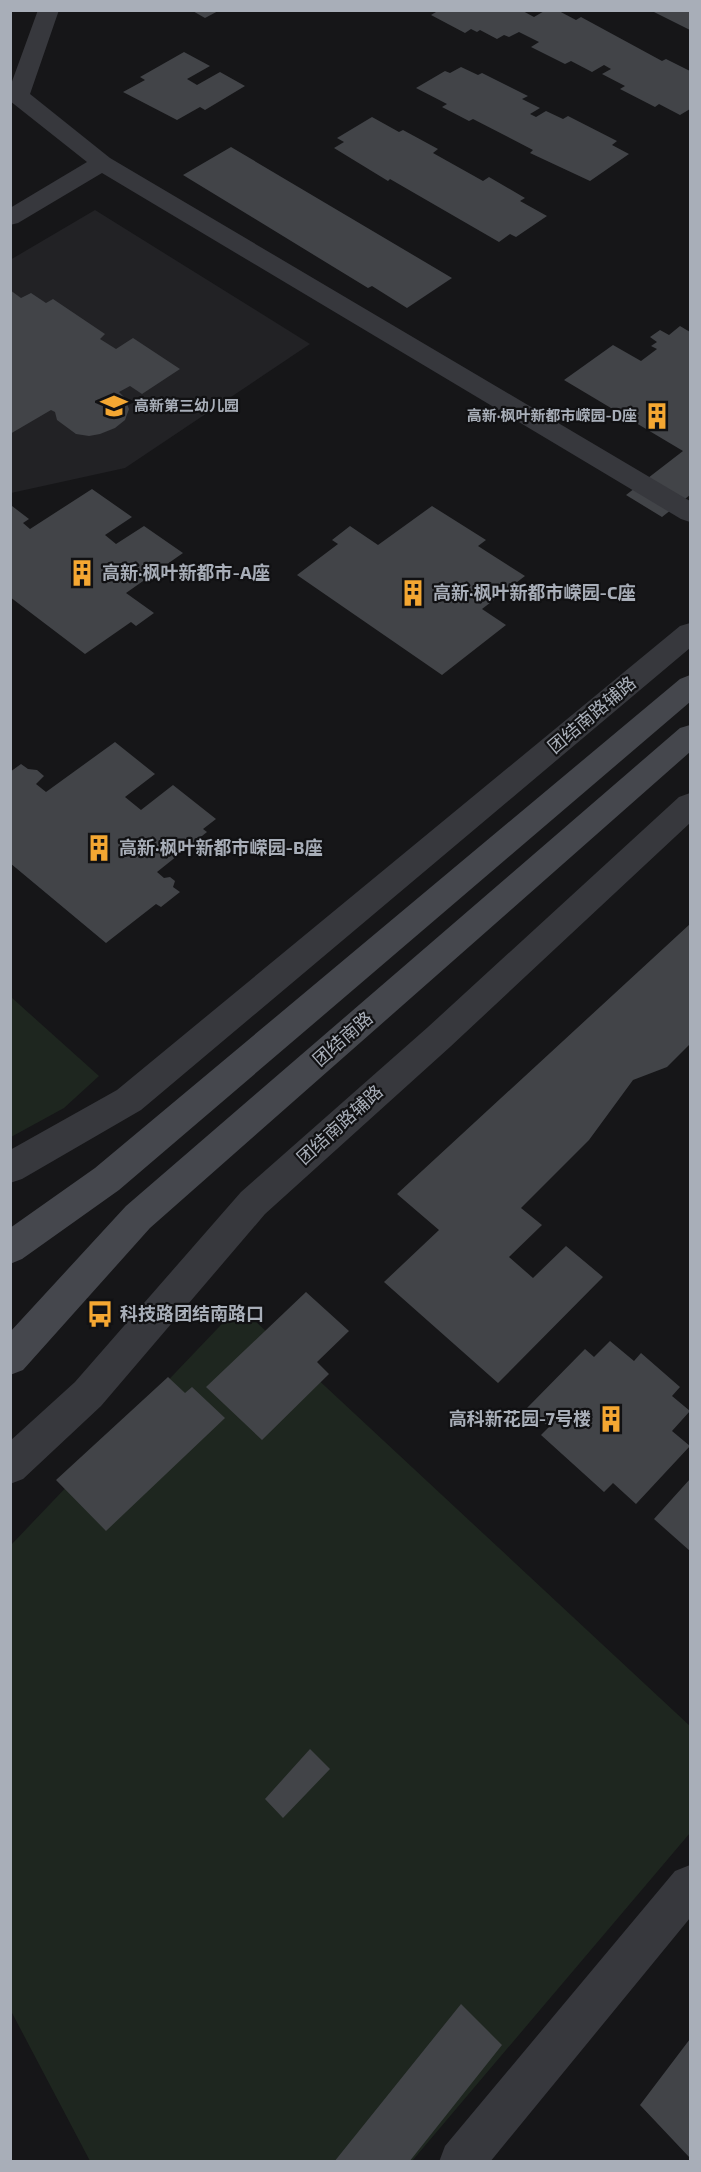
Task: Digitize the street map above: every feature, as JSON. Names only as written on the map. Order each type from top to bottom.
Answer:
[{"type":"main road","points":[[10,1248],[107,1179],[690,686]]},
{"type":"main road","name":"团结南路","points":[[10,1358],[138,1217],[690,736]]},
{"type":"street","points":[[49,10],[18,96],[102,163],[690,513]]},
{"type":"street","points":[[10,218],[102,163]]},
{"type":"street","name":"团结南路辅路","points":[[10,1168],[129,1100],[690,633]]},
{"type":"street","name":"团结南路辅路","points":[[10,1466],[88,1394],[253,1203],[439,1037],[690,805]]},
{"type":"street","points":[[461,2162],[690,1886]]},
{"type":"shaded area","name":"高新第三幼儿园","points":[[95,210],[310,344],[125,468],[11,493],[10,260]]},
{"type":"shaded area","points":[[11,997],[99,1076],[64,1108],[11,1137]]},
{"type":"shaded area","points":[[239,1306],[690,1726],[690,1833],[412,2161],[90,2161],[11,2011],[11,1545]]},
{"type":"building","points":[[191,10],[220,10],[205,18]]},
{"type":"building","points":[[433,10],[521,10],[534,17],[546,10],[557,10],[576,20],[581,17],[662,61],[666,59],[690,71],[690,109],[680,115],[659,104],[655,107],[620,89],[625,86],[602,74],[611,69],[604,65],[592,72],[571,61],[565,64],[531,47],[539,42],[519,32],[497,39],[480,30],[477,32],[471,29],[465,33],[431,15],[436,12]]},
{"type":"building","points":[[650,10],[690,10],[690,30]]},
{"type":"building","points":[[184,52],[210,66],[187,79],[197,85],[220,72],[245,86],[205,110],[200,107],[177,120],[123,92],[145,80],[140,77]]},
{"type":"building","points":[[461,67],[478,75],[482,73],[528,96],[522,99],[540,108],[530,114],[536,117],[546,111],[563,119],[568,116],[617,141],[612,145],[629,154],[590,181],[530,153],[533,150],[473,119],[469,121],[442,107],[447,104],[416,88],[445,71],[450,73]]},
{"type":"building","points":[[372,117],[399,132],[403,130],[438,149],[433,153],[483,181],[489,177],[525,198],[520,201],[547,216],[516,237],[510,234],[499,242],[390,179],[388,181],[334,148],[344,142],[337,138]]},
{"type":"building","points":[[231,147],[452,278],[407,308],[372,286],[368,288],[183,175]]},
{"type":"building","points":[[10,290],[21,298],[31,293],[46,303],[53,299],[105,334],[100,339],[116,349],[133,338],[180,369],[142,394],[130,386],[119,392],[129,409],[125,420],[115,428],[100,434],[89,436],[76,434],[57,420],[55,412],[51,410],[10,434]]},
{"type":"building","name":"高新·枫叶新都市嵘园-D座","points":[[680,326],[690,332],[690,495],[662,517],[626,495],[683,451],[564,380],[613,345],[641,361],[657,349],[651,346],[657,342],[650,337],[660,330],[669,335]]},
{"type":"building","name":"高新·枫叶新都市-A座","points":[[92,489],[132,517],[105,535],[116,544],[144,526],[183,553],[126,593],[154,613],[136,626],[131,622],[85,654],[10,597],[10,508],[12,506],[29,519],[23,523],[30,529]]},
{"type":"building","name":"高新·枫叶新都市嵘园-C座","points":[[432,506],[486,540],[478,546],[525,576],[482,609],[506,625],[442,675],[297,575],[338,544],[332,540],[350,526],[378,545]]},
{"type":"building","name":"高新·枫叶新都市嵘园-B座","points":[[115,742],[155,774],[125,797],[141,810],[173,785],[216,819],[203,829],[207,832],[157,872],[164,878],[170,877],[175,881],[173,887],[180,892],[161,907],[156,904],[106,943],[10,863],[10,772],[21,764],[28,769],[37,770],[44,776],[36,784],[46,792]]},
{"type":"building","points":[[690,924],[690,1044],[667,1067],[633,1080],[589,1140],[521,1208],[542,1225],[509,1257],[533,1278],[566,1246],[603,1277],[498,1383],[384,1282],[439,1230],[397,1194]]},
{"type":"building","points":[[306,1292],[349,1331],[317,1362],[329,1374],[262,1440],[206,1387]]},
{"type":"building","name":"高科新花园-7号楼","points":[[610,1341],[634,1361],[641,1353],[680,1387],[672,1396],[690,1411],[672,1431],[690,1446],[636,1504],[613,1483],[604,1492],[541,1435],[549,1427],[527,1408],[585,1349],[594,1357]]},
{"type":"building","points":[[168,1377],[185,1393],[192,1387],[225,1418],[106,1531],[56,1480]]},
{"type":"building","points":[[690,1479],[690,1551],[654,1519]]},
{"type":"building","points":[[310,1749],[330,1769],[283,1818],[265,1799]]},
{"type":"building","points":[[461,2004],[502,2045],[409,2162],[334,2162]]},
{"type":"building","points":[[690,2039],[690,2158],[640,2105]]},
{"type":"place","name":"高新第三幼儿园","points":[[114,406]]},
{"type":"place","name":"高新·枫叶新都市嵘园-D座","points":[[657,416]]},
{"type":"place","name":"高新·枫叶新都市-A座","points":[[82,573]]},
{"type":"place","name":"高新·枫叶新都市嵘园-C座","points":[[413,593]]},
{"type":"place","name":"高新·枫叶新都市嵘园-B座","points":[[99,848]]},
{"type":"place","name":"科技路团结南路口","points":[[100,1314]]},
{"type":"place","name":"高科新花园-7号楼","points":[[611,1419]]}]
